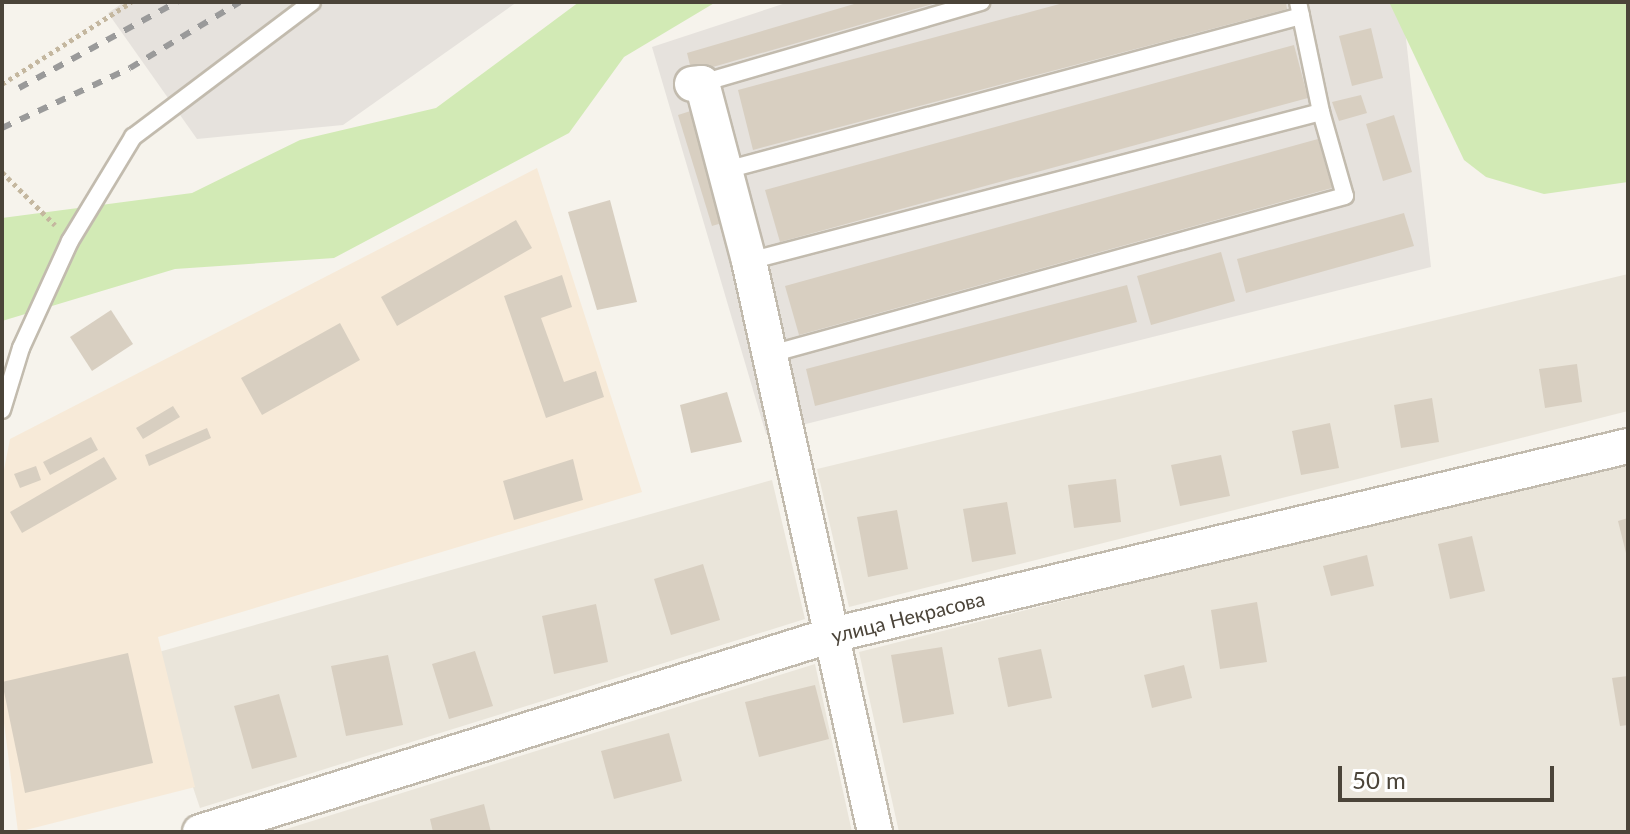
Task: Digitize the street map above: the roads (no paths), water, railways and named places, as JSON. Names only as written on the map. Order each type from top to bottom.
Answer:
[{"type":"street","points":[[697,84],[726,170],[749,261],[767,355],[875,832]]},
{"type":"street","name":"улица Некрасова","points":[[200,832],[832,635],[1628,446]]},
{"type":"lane","points":[[2,410],[21,348],[70,241],[133,137],[312,2]]},
{"type":"lane","points":[[697,84],[981,2]]},
{"type":"lane","points":[[726,170],[1300,9],[1321,112],[1345,196],[767,355]]},
{"type":"lane","points":[[749,261],[1321,112]]},
{"type":"railway","points":[[19,88],[177,2]]},
{"type":"railway","points":[[2,128],[130,68],[240,2]]}]
